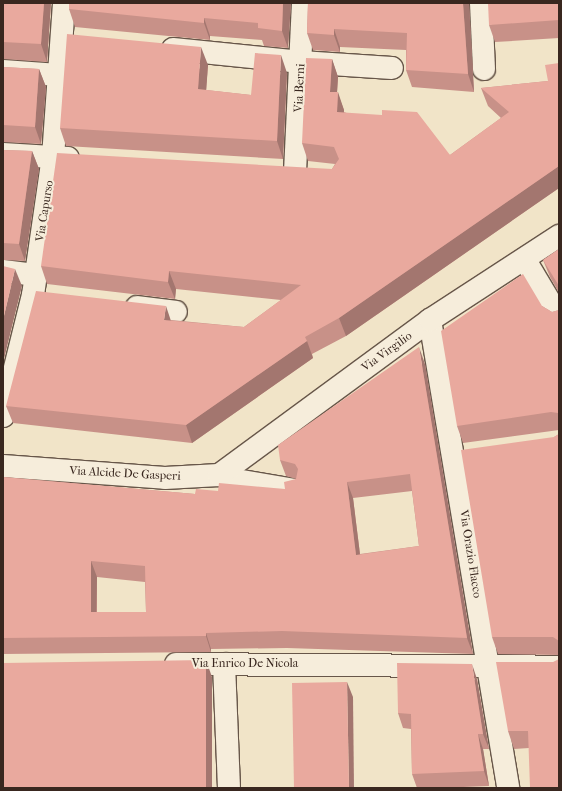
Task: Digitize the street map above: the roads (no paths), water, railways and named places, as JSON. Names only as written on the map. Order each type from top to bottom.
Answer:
[{"type":"street","name":"Via Capurso","points":[[3,416],[34,285],[53,157],[59,75],[71,39],[64,3]]},
{"type":"street","name":"Via Berni","points":[[294,172],[303,3]]},
{"type":"street","points":[[481,3],[484,69]]},
{"type":"street","points":[[150,47],[301,62],[392,68]]},
{"type":"street","points":[[3,71],[59,75]]},
{"type":"street","points":[[3,154],[92,160]]},
{"type":"street","points":[[271,171],[318,174]]},
{"type":"street","name":"Via Virgilio","points":[[219,475],[430,320],[525,260],[559,236]]},
{"type":"street","points":[[525,260],[559,317]]},
{"type":"street","points":[[3,271],[34,285],[57,298]]},
{"type":"street","points":[[120,305],[176,312]]},
{"type":"street","name":"Via Orazio Flacco","points":[[430,320],[508,788]]},
{"type":"street","points":[[454,457],[477,454]]},
{"type":"street","name":"Via Alcide De Gasperi","points":[[3,466],[165,478],[219,475]]},
{"type":"street","points":[[224,664],[229,788]]},
{"type":"street","name":"Via Enrico De Nicola","points":[[153,665],[224,664],[559,667]]},
{"type":"lane","name":"Via Alcide De Gasperi","points":[[219,475],[294,488]]}]
